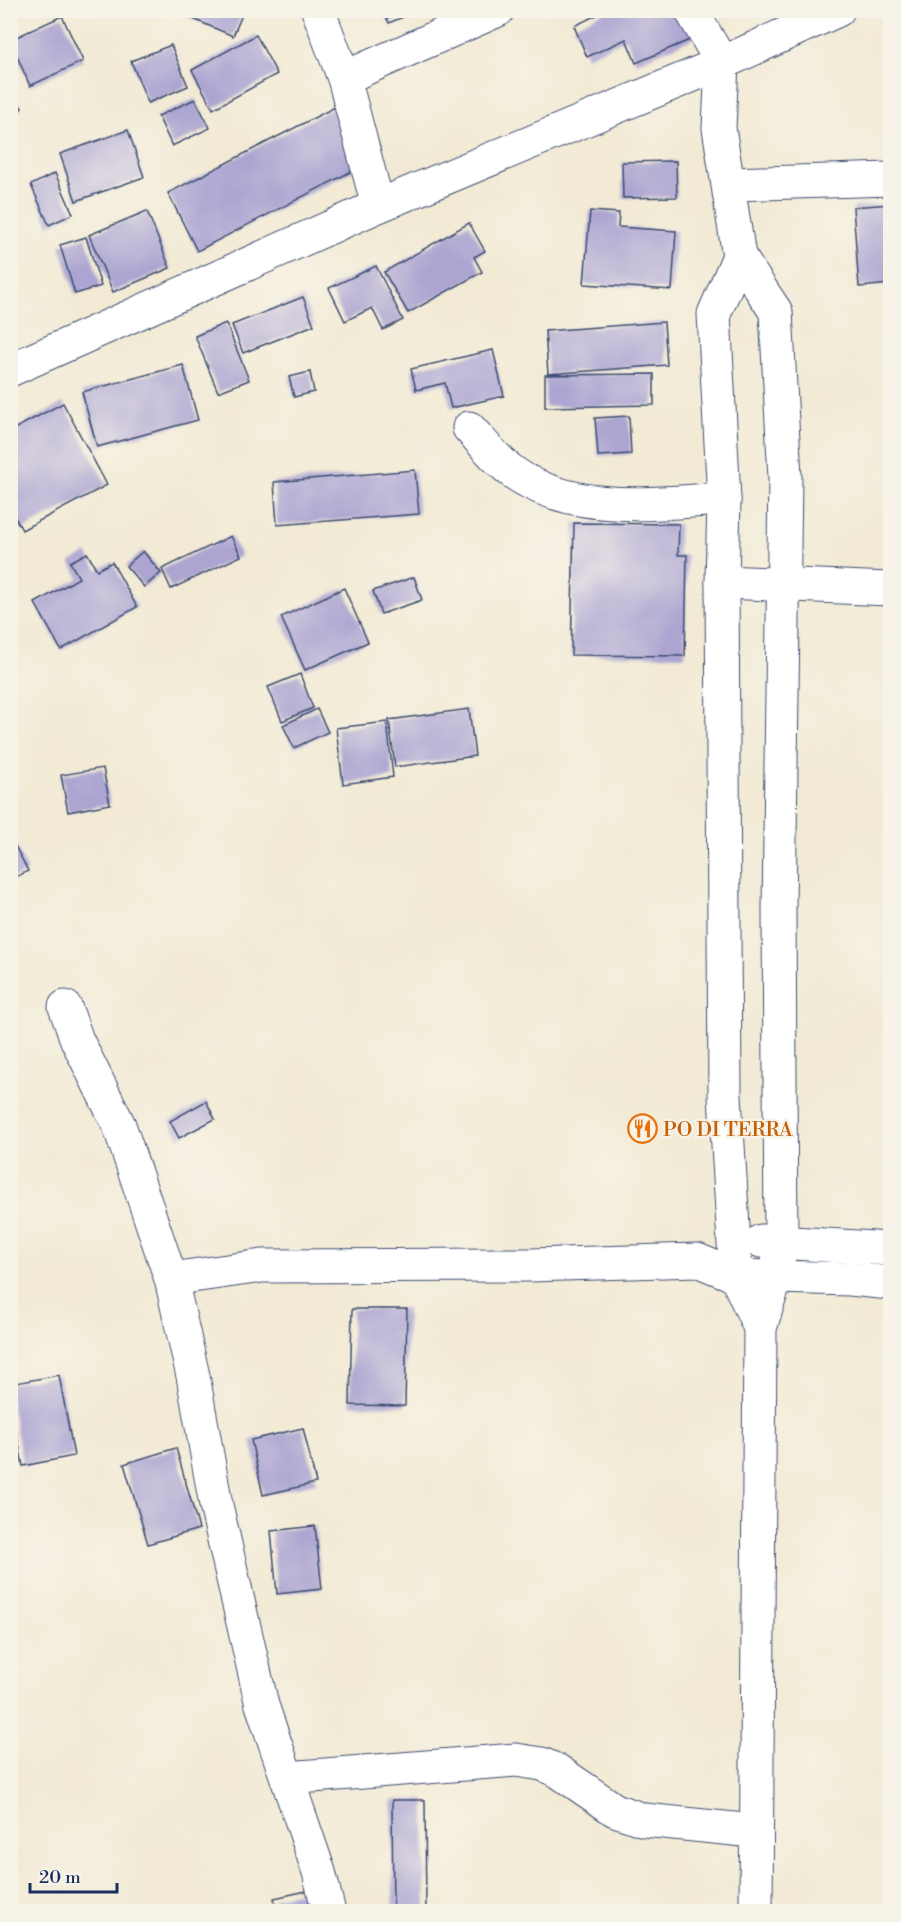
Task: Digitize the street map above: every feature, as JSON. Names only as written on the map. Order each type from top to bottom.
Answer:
[{"type":"street","points":[[318,10],[344,78],[378,206]]},
{"type":"street","points":[[344,78],[498,10]]},
{"type":"street","points":[[691,10],[722,63],[719,128],[730,184],[739,256],[777,312],[785,477],[781,586],[781,1241],[776,1277],[760,1328],[754,1831],[756,1911]]},
{"type":"street","points":[[10,370],[378,206],[722,63],[838,10]]},
{"type":"street","points":[[730,184],[891,179]]},
{"type":"street","points":[[739,256],[714,314],[724,499],[722,582],[725,1096],[736,1240],[736,1276],[760,1328]]},
{"type":"street","points":[[469,428],[514,473],[549,490],[590,501],[626,503],[724,499]]},
{"type":"street","points":[[722,582],[891,590]]},
{"type":"street","points":[[65,1007],[77,1040],[120,1125],[171,1279],[193,1376],[216,1505],[262,1705],[319,1872],[329,1911]]},
{"type":"street","points":[[697,1260],[736,1240],[891,1249]]},
{"type":"street","points":[[171,1279],[262,1266],[697,1260],[736,1276],[850,1279],[891,1283]]},
{"type":"street","points":[[287,1778],[516,1760],[542,1764],[558,1771],[615,1810],[644,1820],[754,1831]]},
{"type":"building","points":[[172,10],[244,10],[233,36]]},
{"type":"building","points":[[383,10],[417,10],[417,11],[389,23]]},
{"type":"building","points":[[607,10],[682,10],[694,38],[636,63],[626,39],[587,57],[574,26]]},
{"type":"building","points":[[62,16],[83,61],[30,86],[10,40]]},
{"type":"building","points":[[256,35],[277,74],[213,109],[192,70]]},
{"type":"building","points":[[171,45],[188,86],[148,103],[131,61]]},
{"type":"building","points":[[10,92],[22,108],[10,117]]},
{"type":"building","points":[[195,99],[210,128],[172,146],[158,116]]},
{"type":"building","points":[[337,106],[366,164],[197,251],[168,193]]},
{"type":"building","points":[[128,130],[144,177],[76,201],[60,154]]},
{"type":"building","points":[[676,161],[677,197],[623,198],[622,162]]},
{"type":"building","points":[[55,173],[73,214],[49,225],[31,185]]},
{"type":"building","points":[[890,204],[890,284],[859,287],[853,207]]},
{"type":"building","points":[[147,211],[170,268],[113,292],[89,235]]},
{"type":"building","points":[[590,211],[619,213],[618,227],[676,231],[672,290],[584,284]]},
{"type":"building","points":[[469,223],[485,251],[474,257],[482,272],[408,313],[384,272]]},
{"type":"building","points":[[86,237],[101,286],[75,294],[60,245]]},
{"type":"building","points":[[376,266],[403,320],[383,330],[372,308],[345,321],[329,288]]},
{"type":"building","points":[[303,297],[314,325],[243,353],[232,325]]},
{"type":"building","points":[[664,322],[667,365],[548,374],[545,331]]},
{"type":"building","points":[[226,323],[249,380],[218,392],[195,336]]},
{"type":"building","points":[[493,350],[504,396],[451,408],[445,383],[416,390],[411,369]]},
{"type":"building","points":[[183,365],[198,420],[97,447],[82,392]]},
{"type":"building","points":[[310,372],[314,392],[294,397],[289,377]]},
{"type":"building","points":[[654,374],[654,405],[545,407],[545,375]]},
{"type":"building","points":[[63,403],[107,485],[22,530],[10,508],[10,431]]},
{"type":"building","points":[[629,416],[631,454],[598,456],[595,418]]},
{"type":"building","points":[[415,470],[419,514],[277,525],[274,482]]},
{"type":"building","points":[[574,523],[679,524],[678,555],[687,555],[685,656],[571,655]]},
{"type":"building","points":[[231,536],[241,556],[171,589],[162,569]]},
{"type":"building","points":[[143,551],[161,573],[144,587],[126,566]]},
{"type":"building","points":[[87,553],[97,570],[112,562],[137,607],[61,650],[35,603],[79,578],[70,562]]},
{"type":"building","points":[[414,577],[422,600],[381,614],[373,591]]},
{"type":"building","points":[[344,588],[368,642],[305,670],[281,617]]},
{"type":"building","points":[[300,674],[313,708],[282,721],[268,687]]},
{"type":"building","points":[[317,709],[328,732],[294,748],[283,725]]},
{"type":"building","points":[[469,709],[475,756],[395,767],[389,720]]},
{"type":"building","points":[[387,722],[393,777],[343,784],[336,728]]},
{"type":"building","points":[[103,768],[110,804],[68,812],[61,775]]},
{"type":"building","points":[[10,836],[28,871],[10,880]]},
{"type":"building","points":[[206,1101],[215,1119],[179,1138],[170,1121]]},
{"type":"building","points":[[352,1309],[407,1309],[405,1406],[350,1405]]},
{"type":"building","points":[[59,1375],[74,1456],[23,1466],[10,1398],[10,1384]]},
{"type":"building","points":[[303,1428],[316,1483],[263,1495],[251,1440]]},
{"type":"building","points":[[176,1448],[199,1529],[148,1544],[124,1464]]},
{"type":"building","points":[[315,1526],[322,1589],[277,1594],[271,1531]]},
{"type":"building","points":[[392,1800],[425,1800],[426,1912],[393,1912]]},
{"type":"building","points":[[316,1889],[321,1912],[277,1912],[274,1898]]},
{"type":"place","name":"PO DI TERRA","points":[[642,1129]]}]
